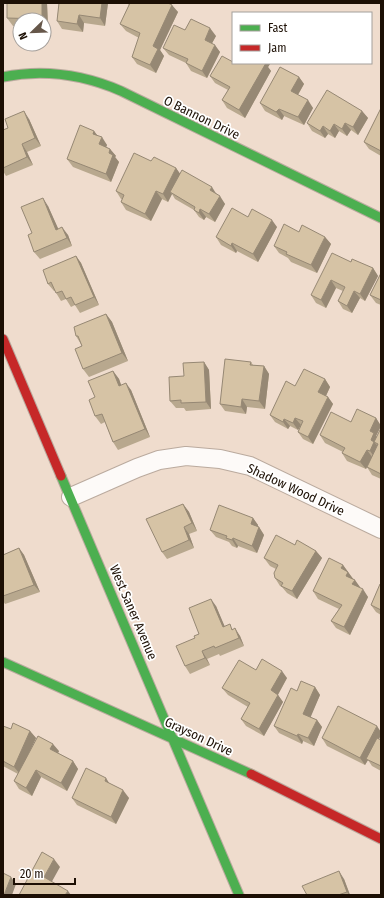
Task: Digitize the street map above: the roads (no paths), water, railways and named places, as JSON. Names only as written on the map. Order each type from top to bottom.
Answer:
[{"type":"street","name":"O Bannon Drive","points":[[3,77],[16,74],[56,75],[92,80],[121,91],[381,218]]},
{"type":"street","name":"West Saner Avenue","points":[[3,339],[239,895]]},
{"type":"street","name":"Shadow Wood Drive","points":[[71,497],[159,460],[186,456],[220,458],[250,466],[381,529]]},
{"type":"street","name":"Grayson Drive","points":[[3,662],[172,738],[339,817],[381,839]]}]
